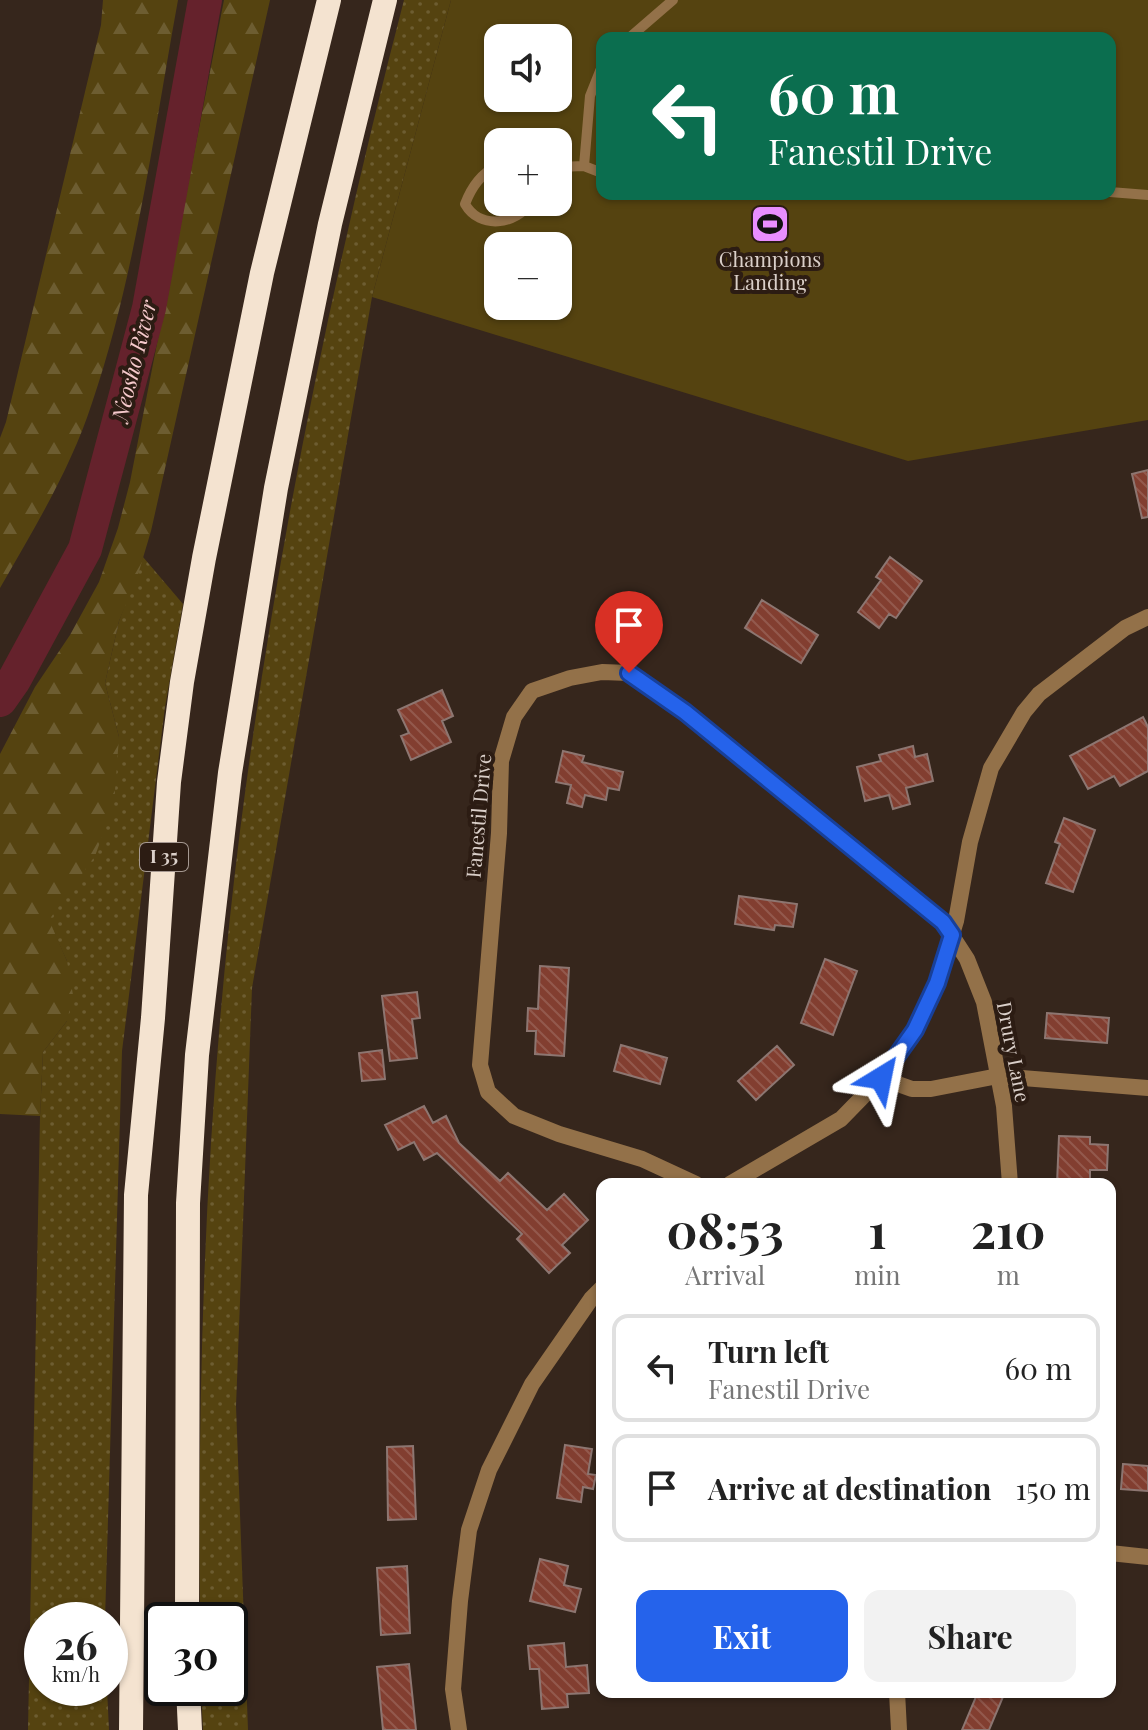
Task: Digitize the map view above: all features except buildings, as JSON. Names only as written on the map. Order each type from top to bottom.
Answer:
[{"type":"highway","name":"I 35","points":[[131,1730],[136,1195],[153,1018],[169,782],[184,667],[262,273],[329,0]]},
{"type":"highway","points":[[187,1602],[188,1203],[197,1055],[230,773],[276,488],[330,224],[385,0]]},
{"type":"highway","points":[[189,1706],[190,1730]]},
{"type":"street","points":[[740,1178],[841,1119],[881,1078],[915,1030],[937,983],[952,935],[970,842],[991,768],[1024,712],[1039,694],[1125,628],[1148,617]]},
{"type":"street","name":"Fanestil Drive","points":[[683,1178],[642,1159],[559,1134],[514,1116],[488,1092],[480,1065],[499,833],[501,761],[514,717],[532,691],[602,672],[629,673],[697,722],[943,922],[952,935]]},
{"type":"street","name":"Drury Lane","points":[[952,935],[967,959],[984,1002],[1004,1106],[1010,1178]]},
{"type":"street","points":[[881,1078],[899,1086],[931,1089],[998,1076],[1148,1088]]},
{"type":"street","points":[[459,1730],[453,1689],[469,1530],[489,1470],[532,1384],[596,1294]]},
{"type":"street","points":[[1116,1554],[1148,1557]]},
{"type":"street","points":[[897,1698],[899,1730]]},
{"type":"lane","points":[[636,32],[673,0]]},
{"type":"lane","points":[[584,166],[590,96],[596,81]]},
{"type":"lane","points":[[572,167],[584,166],[596,171]]},
{"type":"lane","points":[[484,173],[470,190],[465,204],[469,212],[479,219],[503,223],[517,216]]},
{"type":"lane","points":[[1116,192],[1148,195]]},
{"type":"green space","points":[[103,0],[178,0],[132,255],[107,355],[74,451],[0,588],[0,438],[101,25]]},
{"type":"green space","points":[[224,0],[270,0],[151,531],[137,578],[119,621],[105,683],[119,737],[114,804],[95,856],[49,920],[67,961],[73,995],[67,1021],[43,1052],[40,1116],[0,1114],[0,754],[35,687],[70,635],[99,582],[118,528],[130,482]]},
{"type":"green space","points":[[404,0],[451,0],[372,297],[252,988],[236,1406],[243,1602],[200,1602],[200,1423],[206,1225],[219,1028],[240,831],[289,517],[330,309]]},
{"type":"green space","name":"Champions Landing","points":[[451,0],[1148,0],[1148,420],[908,461],[372,297]]},
{"type":"green space","points":[[143,557],[183,604],[165,707],[122,1051],[106,1602],[31,1602],[43,1052],[67,1021],[67,961],[48,920],[119,737],[105,683],[119,621]]},
{"type":"green space","points":[[28,1706],[108,1706],[109,1730],[28,1730]]},
{"type":"green space","points":[[202,1706],[247,1706],[248,1730],[203,1730]]},
{"type":"waterway","name":"Neosho River","points":[[0,700],[85,549],[149,308],[205,0]]},
{"type":"place","name":"Champions Landing","points":[[770,224]]},
{"type":"route","points":[[629,673],[709,731],[943,922],[952,935],[937,983],[915,1030],[881,1078]]}]
